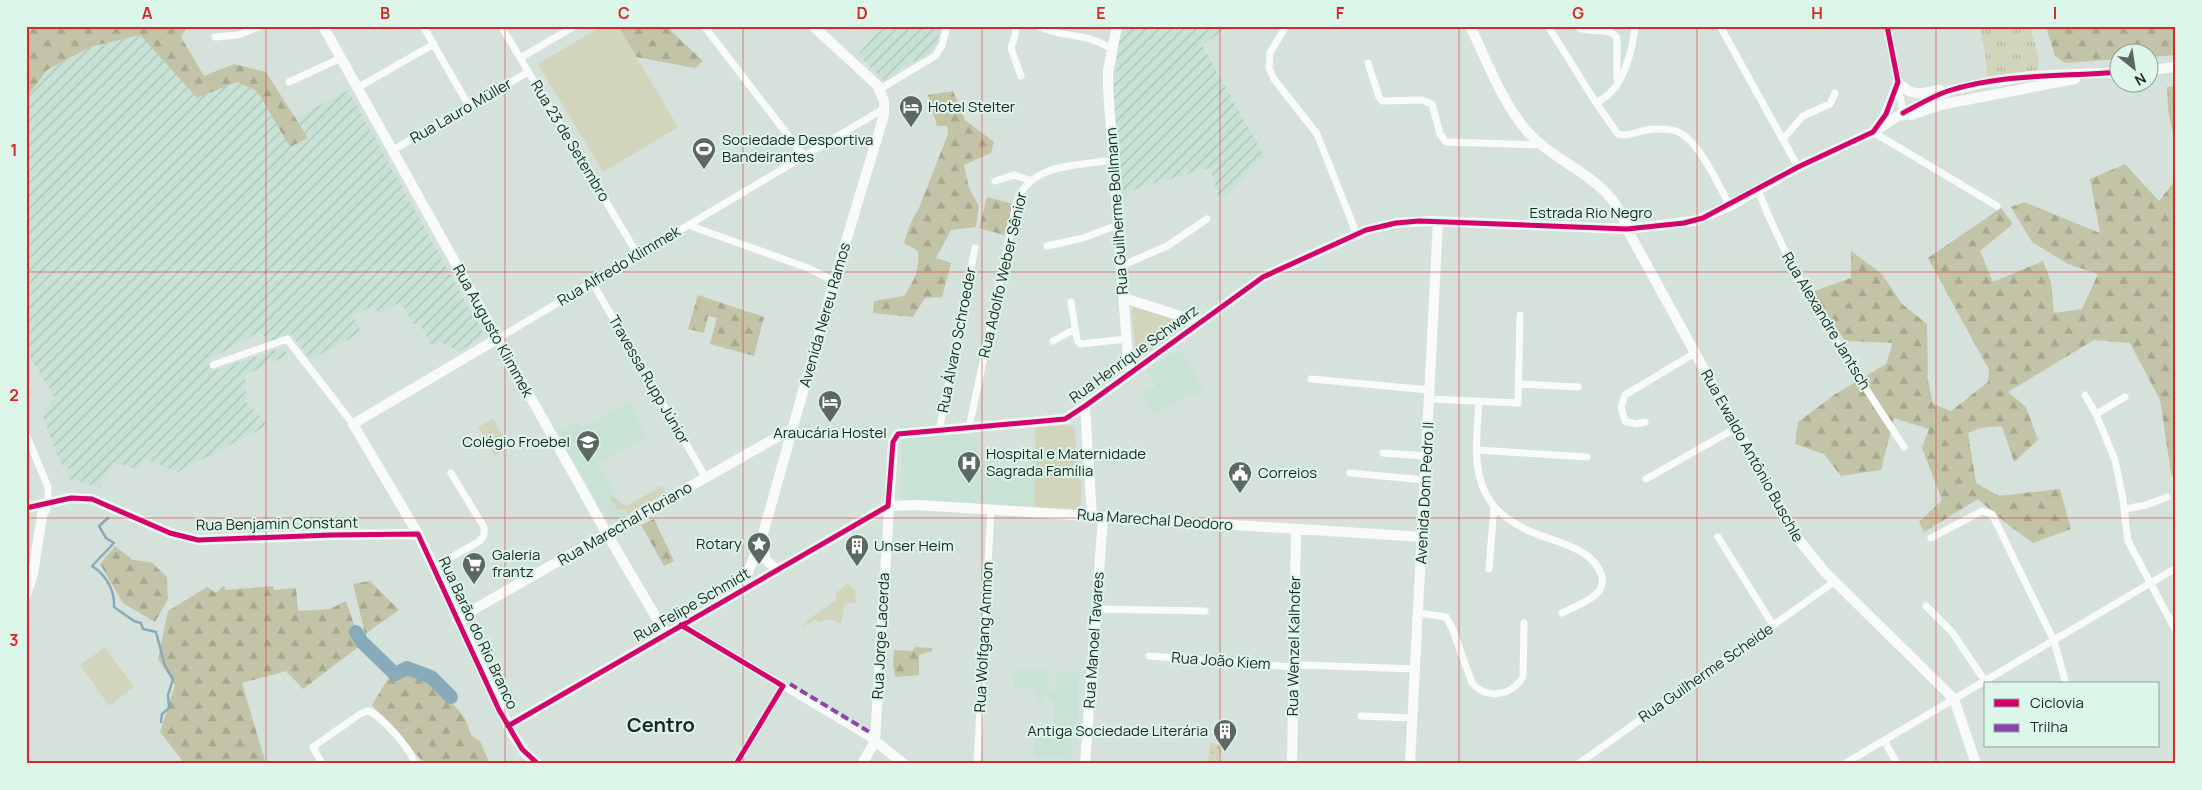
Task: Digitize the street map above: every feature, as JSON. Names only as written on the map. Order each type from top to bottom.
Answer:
[{"type":"main road","name":"Rua Augusto Klimmek","points":[[323,26],[607,534],[666,634]]},
{"type":"main road","points":[[813,26],[880,89],[885,108]]},
{"type":"main road","name":"Rua Guilherme Bollmann","points":[[1117,26],[1107,80],[1130,373]]},
{"type":"main road","name":"Rua Ewaldo Antônio Buschle","points":[[1470,26],[1515,116],[1528,132],[1609,194],[1621,210],[1627,229],[1795,535],[1811,557],[1834,582],[1954,699]]},
{"type":"main road","points":[[2160,69],[2176,67]]},
{"type":"main road","points":[[1904,115],[1940,105],[2110,73]]},
{"type":"main road","points":[[1873,132],[1886,114],[1898,82],[1907,92],[1912,94],[2032,76],[2103,74]]},
{"type":"main road","points":[[1904,115],[1939,95],[1962,87]]},
{"type":"main road","name":"Avenida Nereu Ramos","points":[[740,591],[761,541],[885,108]]},
{"type":"main road","name":"Estrada Rio Negro","points":[[1438,222],[1627,229],[1694,221],[1730,206],[1798,166],[1873,132],[1904,115]]},
{"type":"main road","name":"Rua Henrique Schwarz","points":[[888,506],[896,436],[902,432],[939,431],[1057,420],[1069,416],[1263,277],[1356,235],[1396,223],[1438,222]]},
{"type":"main road","name":"Avenida Dom Pedro II","points":[[1410,764],[1438,222]]},
{"type":"main road","points":[[1124,298],[1199,322]]},
{"type":"main road","name":"Rua Alfredo Klimmek","points":[[353,424],[497,339]]},
{"type":"main road","points":[[1085,406],[1092,516]]},
{"type":"main road","name":"Rua Barão do Rio Branco","points":[[353,424],[418,534],[508,726],[522,749],[538,764]]},
{"type":"main road","name":"Rua Marechal Floriano","points":[[457,619],[793,428]]},
{"type":"main road","name":"Rua Benjamin Constant","points":[[26,508],[71,498],[92,499],[170,533],[198,540],[418,534]]},
{"type":"main road","points":[[26,595],[33,574],[42,515],[48,504]]},
{"type":"main road","name":"Rua Marechal Deodoro","points":[[888,506],[908,504],[1423,537]]},
{"type":"main road","name":"Rua Felipe Schmidt","points":[[508,726],[888,506]]},
{"type":"main road","name":"Rua Jorge Lacerda","points":[[862,764],[875,741],[888,506]]},
{"type":"main road","name":"Rua Manoel Tavares","points":[[1085,764],[1103,516]]},
{"type":"main road","name":"Rua Wenzel Kalhofer","points":[[1292,764],[1296,529]]},
{"type":"main road","points":[[761,541],[763,554],[777,570]]},
{"type":"main road","points":[[1954,699],[1976,764]]},
{"type":"main road","points":[[875,741],[904,764]]},
{"type":"street","points":[[216,37],[238,35],[261,26]]},
{"type":"street","points":[[423,26],[470,106]]},
{"type":"street","name":"Rua 23 de Setembro","points":[[501,26],[638,255]]},
{"type":"street","points":[[520,58],[576,26]]},
{"type":"street","points":[[704,26],[804,156]]},
{"type":"street","points":[[880,89],[935,56],[942,45],[947,26]]},
{"type":"street","points":[[1016,26],[1011,48],[1021,76]]},
{"type":"street","points":[[1038,26],[1060,35],[1092,38],[1112,50]]},
{"type":"street","points":[[1286,26],[1270,54],[1269,68],[1274,79],[1317,134],[1356,235]]},
{"type":"street","points":[[1548,26],[1596,103],[1618,134],[1626,135],[1652,128],[1670,130],[1684,135],[1699,153],[1730,206]]},
{"type":"street","points":[[1576,26],[1591,31],[1608,31],[1615,35],[1618,57],[1617,84]]},
{"type":"street","points":[[1596,103],[1612,92],[1617,84],[1630,49],[1635,26]]},
{"type":"street","points":[[1720,26],[1798,166]]},
{"type":"street","points":[[1887,26],[1904,115]]},
{"type":"street","points":[[357,88],[434,44]]},
{"type":"street","points":[[289,82],[341,58]]},
{"type":"street","points":[[1368,63],[1382,101],[1422,100],[1432,104],[1440,134],[1446,142],[1543,145]]},
{"type":"street","name":"Rua Lauro Müller","points":[[393,150],[528,72]]},
{"type":"street","points":[[1782,139],[1803,116],[1830,104],[1835,94]]},
{"type":"street","name":"Rua Alfredo Klimmek","points":[[497,339],[885,108]]},
{"type":"street","points":[[1873,132],[1997,206]]},
{"type":"street","name":"Rua Adolfo Weber Sênior","points":[[969,428],[1018,196],[1029,180],[1050,171],[1113,160]]},
{"type":"street","points":[[995,181],[1014,174],[1029,180]]},
{"type":"street","name":"Rua Alexandre Jantsch","points":[[1758,190],[1774,230],[1797,278],[1904,447]]},
{"type":"street","points":[[1121,266],[1168,246],[1207,219]]},
{"type":"street","points":[[688,225],[808,268],[834,281]]},
{"type":"street","points":[[1047,246],[1083,238],[1118,225]]},
{"type":"street","name":"Rua Álvaro Schroeder","points":[[939,431],[975,248]]},
{"type":"street","name":"Travessa Rupp Júnior","points":[[592,282],[706,478]]},
{"type":"street","points":[[1071,302],[1078,342],[1082,344],[1127,339]]},
{"type":"street","points":[[1311,379],[1479,401],[1518,403],[1520,315]]},
{"type":"street","points":[[1053,341],[1075,330]]},
{"type":"street","name":"Rua Barão do Rio Branco","points":[[214,365],[287,339],[353,424]]},
{"type":"street","points":[[1645,422],[1636,424],[1625,421],[1621,408],[1625,395],[1695,353]]},
{"type":"street","points":[[1519,384],[1578,387]]},
{"type":"street","points":[[2085,395],[2096,414],[2115,460],[2125,509],[2128,541],[2176,631]]},
{"type":"street","points":[[2096,414],[2125,397]]},
{"type":"street","points":[[1479,401],[1477,450],[1479,476],[1494,506],[1524,529],[1582,552],[1596,565],[1602,581],[1601,588],[1591,598],[1562,612]]},
{"type":"street","points":[[1646,479],[1736,428]]},
{"type":"street","points":[[26,434],[48,487],[48,504]]},
{"type":"street","points":[[1477,450],[1586,457]]},
{"type":"street","points":[[1383,453],[1427,456]]},
{"type":"street","points":[[434,567],[480,540],[484,535],[484,527],[452,473]]},
{"type":"street","points":[[1350,474],[1425,480]]},
{"type":"street","points":[[2125,509],[2146,505],[2168,497]]},
{"type":"street","points":[[1489,569],[1494,506]]},
{"type":"street","name":"Rua Wolfgang Ammon","points":[[977,764],[991,510]]},
{"type":"street","points":[[1931,538],[1982,511],[1992,514],[2054,641],[2065,682]]},
{"type":"street","points":[[1718,537],[1773,626]]},
{"type":"street","points":[[1844,764],[2176,568]]},
{"type":"street","name":"Rua Guilherme Scheide","points":[[1578,764],[1834,582]]},
{"type":"street","points":[[1926,606],[1952,632],[1985,681]]},
{"type":"street","points":[[1096,609],[1205,610]]},
{"type":"street","points":[[1418,613],[1446,617],[1454,630],[1472,683],[1478,689],[1491,694],[1510,690],[1523,677],[1524,623]]},
{"type":"street","points":[[681,625],[875,741]]},
{"type":"street","name":"Rua João Kiem","points":[[1148,656],[1293,667],[1302,665],[1416,669]]},
{"type":"street","points":[[736,764],[783,686]]},
{"type":"street","points":[[322,764],[313,747],[360,714],[368,711],[380,718],[411,753],[414,764]]},
{"type":"street","points":[[1361,716],[1413,718]]},
{"type":"street","points":[[1884,740],[1897,764]]},
{"type":"shaded area","points":[[882,26],[942,26],[936,46],[928,55],[906,65],[885,81],[858,55]]},
{"type":"shaded area","points":[[1130,26],[1230,26],[1202,45],[1264,156],[1220,202],[1210,168],[1143,186],[1123,195],[1113,96],[1119,42],[1122,31]]},
{"type":"shaded area","points":[[140,35],[197,97],[236,82],[257,90],[276,123],[308,138],[295,118],[348,90],[484,335],[459,352],[442,342],[431,345],[419,323],[413,324],[401,302],[379,313],[374,306],[353,315],[361,333],[310,360],[290,332],[269,345],[261,331],[208,360],[213,371],[283,347],[288,355],[245,375],[246,402],[268,425],[178,472],[144,459],[135,469],[113,462],[100,488],[67,478],[70,470],[62,466],[43,417],[54,397],[26,350],[26,140],[29,138],[27,98],[47,70],[90,47]]},
{"type":"shaded area","points":[[1179,349],[1205,390],[1196,396],[1193,391],[1154,415],[1141,395],[1156,386],[1146,370]]},
{"type":"shaded area","name":"Colégio Froebel","points":[[629,402],[648,436],[598,464],[612,488],[613,496],[611,498],[618,510],[624,508],[628,514],[612,523],[608,521],[557,432],[577,422],[582,428]]},
{"type":"shaded area","name":"Hospital e Maternidade Sagrada Família","points":[[980,433],[979,465],[1036,468],[1034,507],[901,500],[902,439]]},
{"type":"shaded area","points":[[1015,668],[1049,670],[1048,689],[1055,695],[1056,672],[1079,673],[1077,733],[1072,733],[1071,759],[1034,758],[1034,734],[1053,734],[1054,703],[1044,693],[1043,702],[1036,702],[1036,689],[1014,688]]},
{"type":"green space","points":[[26,26],[188,26],[181,37],[204,76],[234,64],[266,72],[308,138],[290,147],[257,91],[237,82],[197,98],[140,35],[90,47],[47,70],[26,98]]},
{"type":"green space","points":[[602,26],[618,26],[678,127],[603,172],[538,64]]},
{"type":"green space","points":[[618,26],[666,26],[703,61],[695,68],[636,57]]},
{"type":"green space","points":[[1979,26],[2030,26],[2038,55],[2038,70],[1987,76],[1985,52]]},
{"type":"green space","points":[[2046,26],[2176,26],[2176,55],[2160,56],[2160,42],[2110,42],[2110,60],[2065,63],[2055,56]]},
{"type":"green space","points":[[2176,86],[2176,150],[2168,109],[2167,87]]},
{"type":"green space","points":[[953,91],[965,120],[994,142],[991,153],[964,165],[969,188],[979,206],[976,227],[951,230],[936,258],[951,263],[942,297],[925,298],[913,317],[873,313],[874,301],[904,296],[916,275],[918,251],[904,243],[910,224],[919,208],[948,134],[947,126],[937,126],[928,95]]},
{"type":"green space","points":[[2125,164],[2159,201],[2176,179],[2176,484],[2171,473],[2160,400],[2130,343],[2094,340],[2008,392],[2026,407],[2038,440],[2014,462],[2002,426],[1980,428],[1968,433],[1976,483],[1999,496],[2060,489],[2071,529],[2033,543],[1978,499],[1924,532],[1919,522],[1942,500],[1922,448],[1929,429],[1894,418],[1881,470],[1841,476],[1824,454],[1795,444],[1798,422],[1834,395],[1886,364],[1893,343],[1845,341],[1812,292],[1851,278],[1851,251],[1882,274],[1902,304],[1927,324],[1928,381],[1933,404],[1951,411],[1988,382],[1989,370],[1928,258],[2001,208],[2013,224],[1980,251],[1993,282],[2043,261],[2051,282],[2054,313],[2082,309],[2098,274],[2068,264],[2032,242],[2011,207],[2024,202],[2100,233],[2090,179]]},
{"type":"green space","points":[[987,197],[1013,204],[1004,235],[979,228]]},
{"type":"green space","points":[[698,295],[764,317],[754,356],[710,344],[717,318],[708,316],[704,333],[688,329]]},
{"type":"green space","points":[[1134,307],[1181,321],[1183,325],[1144,354],[1138,354],[1135,349],[1132,310]]},
{"type":"green space","points":[[493,419],[510,447],[495,456],[478,427]]},
{"type":"green space","points":[[1070,425],[1075,430],[1077,477],[1081,480],[1081,505],[1076,509],[1034,507],[1036,468],[1035,427]]},
{"type":"green space","points":[[662,486],[666,493],[628,514],[624,508],[618,510],[610,498],[613,496],[624,505],[628,505]]},
{"type":"green space","points":[[654,519],[674,561],[664,566],[641,525]]},
{"type":"green space","points":[[115,546],[133,560],[151,562],[167,577],[168,599],[155,622],[123,603],[100,564]]},
{"type":"green space","points":[[370,581],[399,610],[365,634],[353,584]]},
{"type":"green space","points":[[848,583],[855,591],[856,603],[845,604],[841,624],[830,619],[819,622],[817,619],[801,628],[809,619],[836,600],[836,593]]},
{"type":"green space","points":[[224,585],[225,590],[273,586],[274,590],[296,588],[298,611],[330,609],[346,601],[361,645],[303,689],[286,671],[242,683],[266,764],[185,764],[160,732],[175,685],[158,659],[168,611],[207,587],[216,593]]},
{"type":"green space","points":[[105,647],[134,687],[109,706],[80,665]]},
{"type":"green space","points":[[915,647],[932,648],[932,651],[919,655],[919,675],[895,677],[893,664],[894,650],[912,651]]},
{"type":"green space","points":[[406,674],[427,680],[455,706],[465,718],[471,735],[480,741],[490,764],[423,762],[372,705],[389,677],[397,679]]},
{"type":"green space","points":[[1210,743],[1225,746],[1217,758],[1225,764],[1208,764]]},
{"type":"waterway","points":[[108,518],[99,526],[106,538],[114,543],[92,566],[109,584],[113,595],[114,607],[134,621],[141,623],[143,629],[156,632],[165,666],[173,679],[168,695],[169,708],[162,714],[161,722]]},
{"type":"waterway","points":[[356,632],[362,642],[395,674],[407,668],[431,677],[451,697]]},
{"type":"marked path","points":[[790,684],[871,733]]},
{"type":"cycle path","points":[[508,726],[888,506],[893,442],[898,434],[1065,419],[1263,277],[1366,230],[1396,223],[1419,221],[1627,229],[1684,223],[1703,218],[1798,167],[1873,132],[1886,114],[1898,82],[1887,26]]},
{"type":"cycle path","points":[[1903,113],[1931,98],[1969,85],[2012,78],[2110,73]]},
{"type":"cycle path","points":[[26,508],[71,498],[92,499],[170,533],[198,540],[418,534],[499,710],[522,749],[538,764]]},
{"type":"cycle path","points":[[681,625],[783,686],[736,764]]},
{"type":"place","name":"Hotel Stelter","points":[[911,128]]},
{"type":"place","name":"Sociedade Desportiva Bandeirantes","points":[[704,170]]},
{"type":"place","name":"Araucária Hostel","points":[[830,423]]},
{"type":"place","name":"Colégio Froebel","points":[[588,463]]},
{"type":"place","name":"Hospital e Maternidade Sagrada Família","points":[[969,484]]},
{"type":"place","name":"Correios","points":[[1240,494]]},
{"type":"place","name":"Rotary","points":[[759,565]]},
{"type":"place","name":"Unser Heim","points":[[857,567]]},
{"type":"place","name":"Galeria frantz","points":[[474,585]]},
{"type":"place","name":"Antiga Sociedade Literária","points":[[1225,752]]},
{"type":"district","name":"Centro","points":[[661,725]]}]
